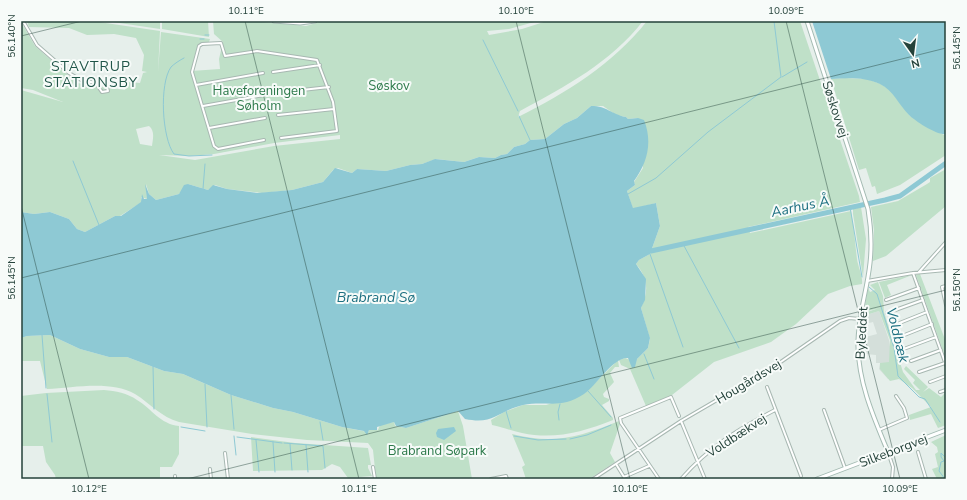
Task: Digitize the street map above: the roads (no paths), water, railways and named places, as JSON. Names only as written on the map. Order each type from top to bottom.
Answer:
[{"type":"street","points":[[23,21],[37,45],[69,74],[83,81],[95,82],[107,85],[108,91],[100,91],[95,82]]},
{"type":"street","points":[[274,21],[300,23],[315,21]]},
{"type":"street","name":"Søskovvej","points":[[807,21],[868,209],[871,248],[867,281]]},
{"type":"street","points":[[264,140],[216,148],[192,69],[199,46],[205,43],[221,43],[225,56],[257,51],[316,59],[329,87],[337,131],[281,138]]},
{"type":"street","points":[[273,72],[320,66]]},
{"type":"street","points":[[196,85],[263,73]]},
{"type":"street","points":[[275,93],[329,87]]},
{"type":"street","points":[[203,106],[264,95]]},
{"type":"street","points":[[278,116],[334,109]]},
{"type":"street","points":[[210,128],[265,118]]},
{"type":"street","points":[[919,272],[946,242]]},
{"type":"street","points":[[867,281],[913,272],[946,270]]},
{"type":"street","points":[[913,272],[946,364],[919,372]]},
{"type":"street","name":"Byleddet","points":[[867,281],[860,319],[858,347],[861,375],[867,399],[888,452]]},
{"type":"street","points":[[946,286],[942,287],[946,305]]},
{"type":"street","points":[[886,300],[919,288]]},
{"type":"street","points":[[888,312],[923,300]]},
{"type":"street","points":[[892,326],[928,312]]},
{"type":"street","name":"Hougårdsvej","points":[[593,479],[681,421],[772,368],[840,321],[850,318],[860,319]]},
{"type":"street","points":[[897,338],[932,324]]},
{"type":"street","points":[[901,350],[936,336]]},
{"type":"street","points":[[911,361],[941,350]]},
{"type":"street","points":[[930,382],[946,376]]},
{"type":"street","points":[[767,387],[801,476]]},
{"type":"street","points":[[940,392],[946,390]]},
{"type":"street","points":[[879,430],[907,418],[904,408],[896,396]]},
{"type":"street","points":[[659,479],[621,423],[620,418],[671,397],[679,416]]},
{"type":"street","name":"Voldbækvej","points":[[681,479],[698,460],[731,435],[776,410]]},
{"type":"street","points":[[824,410],[846,468]]},
{"type":"street","points":[[681,421],[705,479]]},
{"type":"street","name":"Silkeborgvej","points":[[817,479],[946,430]]},
{"type":"street","points":[[888,452],[893,467],[892,479]]},
{"type":"street","points":[[918,452],[926,479]]},
{"type":"street","points":[[225,454],[228,479]]},
{"type":"street","points":[[616,464],[624,477],[650,465]]},
{"type":"street","points":[[373,467],[375,479]]},
{"type":"street","points":[[210,469],[211,479]]},
{"type":"street","points":[[491,479],[507,478]]},
{"type":"water","points":[[812,21],[946,21],[946,134],[938,133],[912,118],[889,90],[880,84],[862,79],[831,79]]},
{"type":"water","name":"Brabrand Sø","points":[[591,106],[601,107],[628,119],[638,118],[644,120],[648,137],[647,152],[639,174],[634,181],[635,185],[627,191],[633,208],[656,203],[660,226],[650,254],[639,260],[636,264],[646,279],[645,300],[641,308],[650,338],[648,348],[637,359],[635,367],[632,368],[628,358],[622,359],[605,372],[584,394],[568,402],[523,405],[490,419],[483,420],[465,419],[458,411],[406,428],[396,426],[394,422],[377,427],[377,430],[369,430],[367,435],[364,431],[342,427],[231,395],[183,374],[164,371],[127,357],[109,357],[80,349],[50,335],[27,336],[21,338],[21,212],[34,214],[50,212],[69,219],[77,229],[85,232],[115,216],[121,216],[141,202],[142,194],[144,199],[147,199],[145,184],[149,194],[156,200],[179,194],[184,185],[188,184],[208,190],[213,185],[227,189],[257,193],[292,190],[323,182],[335,168],[352,173],[357,169],[386,171],[410,165],[422,164],[435,159],[464,162],[479,157],[495,158],[507,154],[514,147],[525,144],[530,140],[545,139],[564,124],[577,118]]},
{"type":"water","points":[[454,427],[456,431],[444,440],[437,437],[436,433],[438,429]]},
{"type":"waterway","points":[[628,194],[656,178],[708,132],[781,77],[774,21]]},
{"type":"waterway","points":[[483,40],[518,111]]},
{"type":"waterway","points":[[184,58],[171,67],[167,75],[164,98],[167,136],[174,154],[189,156],[212,155]]},
{"type":"waterway","points":[[782,77],[807,62]]},
{"type":"waterway","points":[[519,116],[530,140]]},
{"type":"waterway","points":[[73,161],[99,225]]},
{"type":"waterway","name":"Aarhus Å","points":[[651,251],[900,196],[946,163]]},
{"type":"waterway","points":[[203,189],[205,164]]},
{"type":"waterway","name":"Voldbæk","points":[[850,207],[862,277]]},
{"type":"waterway","points":[[683,244],[739,348]]},
{"type":"waterway","points":[[650,254],[683,347]]},
{"type":"waterway","name":"Voldbæk","points":[[869,287],[877,294],[894,348],[898,376],[919,397],[925,399],[940,422]]},
{"type":"waterway","points":[[42,335],[46,388]]},
{"type":"waterway","points":[[644,354],[654,379]]},
{"type":"waterway","points":[[153,366],[154,409]]},
{"type":"waterway","points":[[205,384],[207,427]]},
{"type":"waterway","points":[[588,391],[611,417]]},
{"type":"waterway","points":[[47,394],[52,442]]},
{"type":"waterway","points":[[231,395],[234,429]]},
{"type":"waterway","points":[[559,420],[558,412],[560,404]]},
{"type":"waterway","points":[[506,411],[511,428]]},
{"type":"waterway","points":[[320,422],[323,440]]},
{"type":"waterway","points":[[570,439],[587,435],[611,425]]},
{"type":"waterway","points":[[181,427],[205,431]]},
{"type":"waterway","points":[[234,436],[236,455]]},
{"type":"waterway","points":[[514,436],[538,440],[566,439]]},
{"type":"waterway","points":[[237,437],[282,443]]},
{"type":"waterway","points":[[256,440],[259,472]]},
{"type":"waterway","points":[[273,442],[275,472]]},
{"type":"waterway","points":[[284,443],[323,446],[325,468]]},
{"type":"waterway","points":[[290,444],[292,470]]},
{"type":"waterway","points":[[306,445],[308,472]]},
{"type":"waterway","name":"Voldbæk","points":[[946,452],[946,457]]},
{"type":"waterway","name":"Voldbæk","points":[[945,479],[939,471],[941,462],[944,461],[941,457],[941,453],[946,458]]},
{"type":"district","name":"STAVTRUP STATIONSBY","points":[[91,74]]},
{"type":"park label","name":"Søskov","points":[[389,85]]},
{"type":"park label","name":"Haveforeningen Søholm","points":[[259,98]]},
{"type":"park label","name":"Brabrand Søpark","points":[[437,450]]}]
